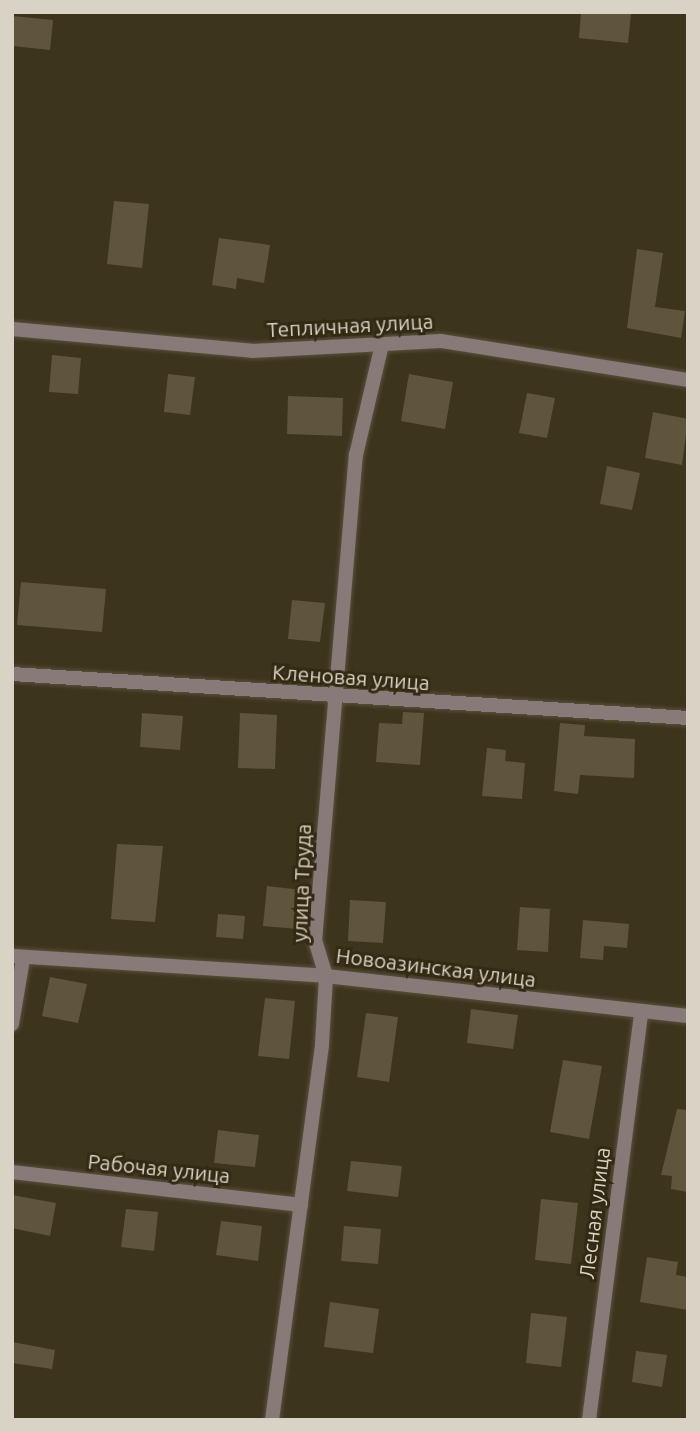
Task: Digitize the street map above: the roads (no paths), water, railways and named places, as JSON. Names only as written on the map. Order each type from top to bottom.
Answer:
[{"type":"street","name":"Тепличная улица","points":[[12,329],[252,351],[381,348],[441,341],[688,380]]},
{"type":"street","name":"улица Труда","points":[[272,1420],[301,1205],[326,976],[315,942],[333,697],[356,455],[381,348]]},
{"type":"street","name":"Кленовая улица","points":[[12,674],[333,697],[688,718]]},
{"type":"street","name":"Новоазинская улица","points":[[18,958],[326,976],[688,1017]]},
{"type":"street","points":[[12,1024],[18,958]]},
{"type":"street","name":"Лесная улица","points":[[589,1420],[641,1012]]},
{"type":"street","name":"Рабочая улица","points":[[12,1172],[301,1205]]}]
